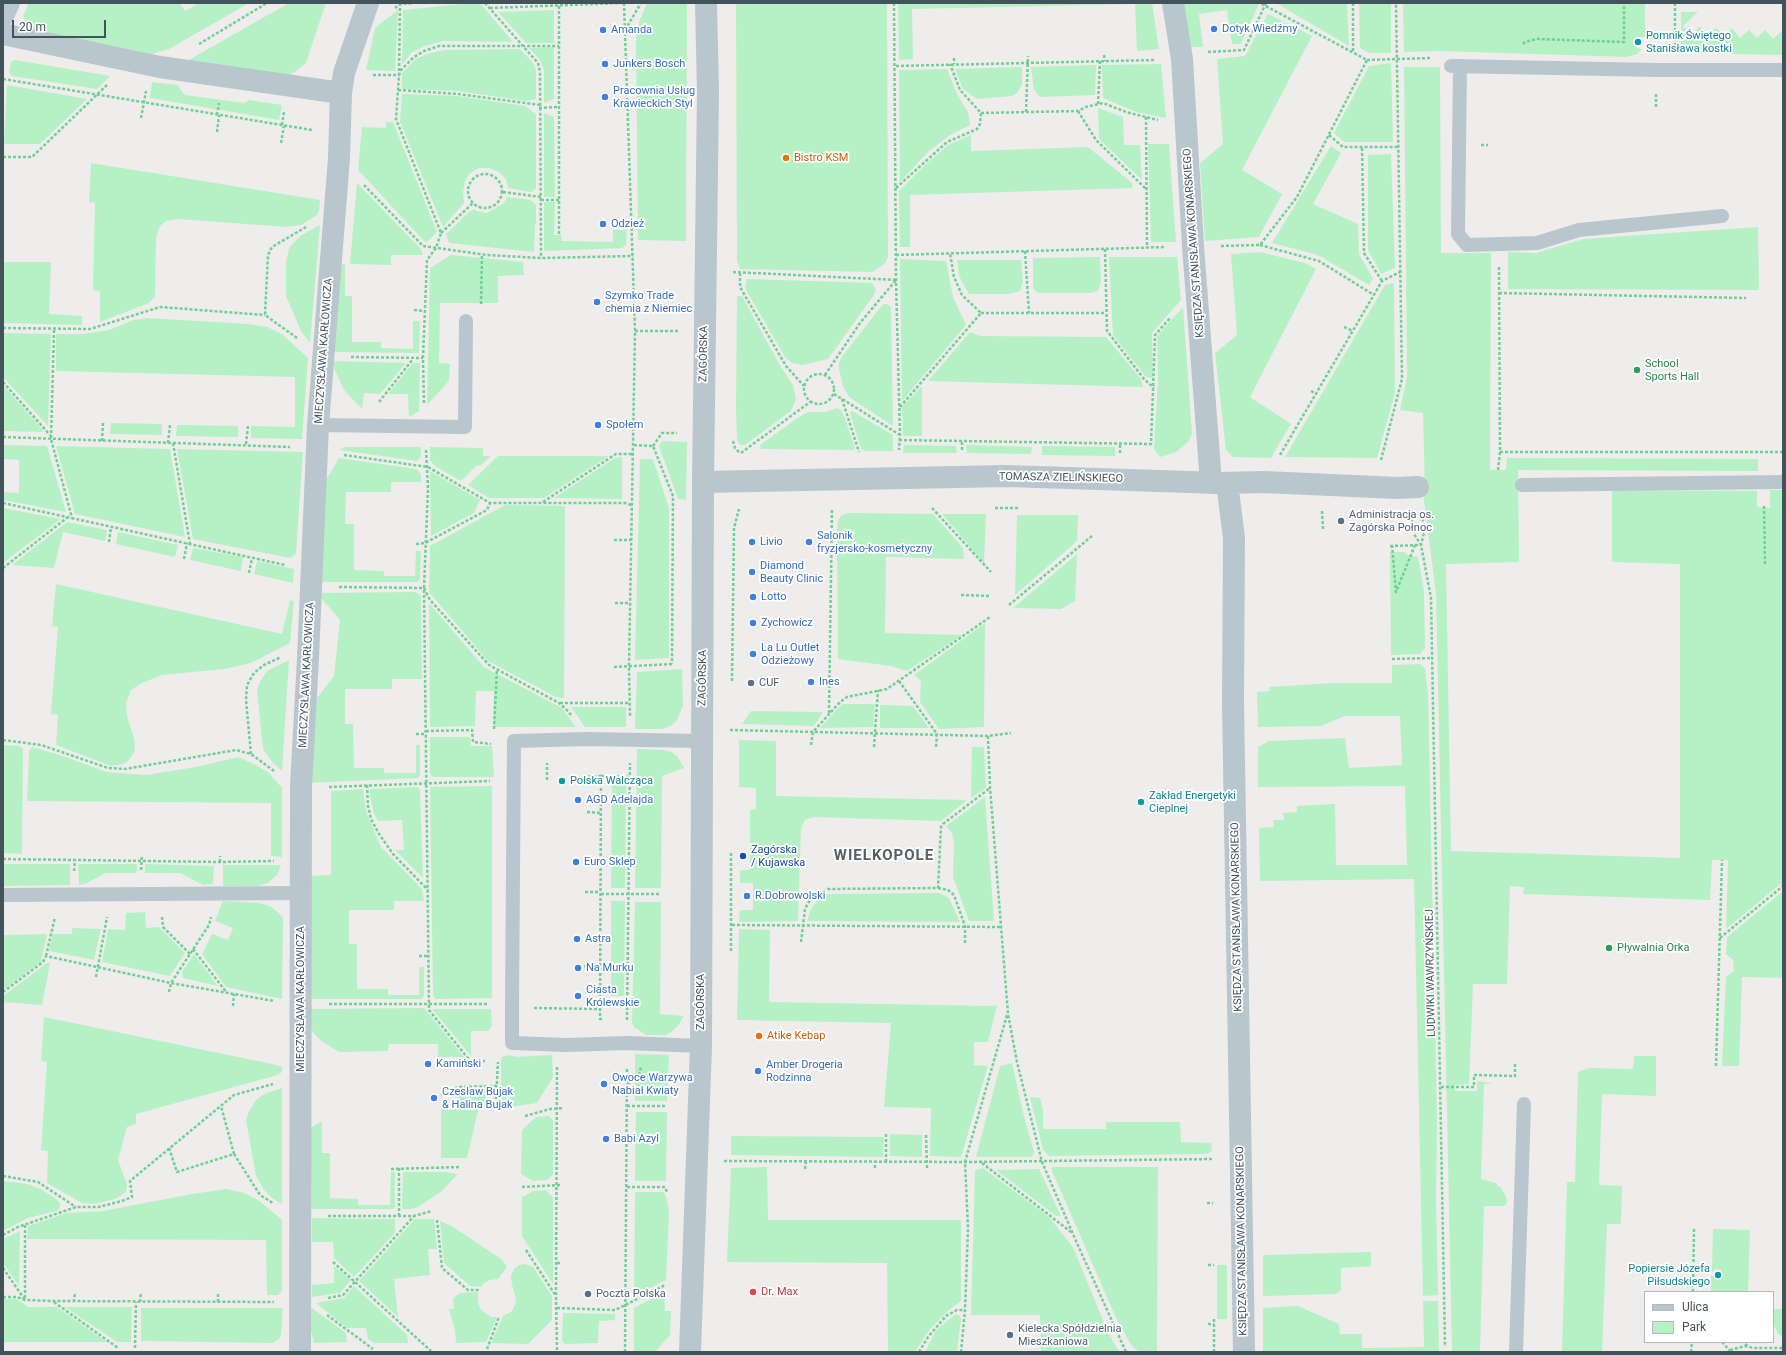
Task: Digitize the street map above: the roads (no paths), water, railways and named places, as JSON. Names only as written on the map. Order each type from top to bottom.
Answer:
[{"type":"street","points":[[3,16],[9,3]]},
{"type":"street","name":"MIECZYSŁAWA KARŁOWICZA","points":[[300,1352],[302,1075],[300,893],[301,786],[318,425],[339,158],[341,93],[344,73],[368,3]]},
{"type":"street","name":"ZAGÓRSKA","points":[[690,1352],[700,1046],[704,331],[708,92],[706,3]]},
{"type":"street","name":"KSIĘDZA STANISŁAWA KONARSKIEGO","points":[[1173,3],[1182,57],[1193,246],[1219,483],[1234,538],[1233,703],[1244,1352]]},
{"type":"street","points":[[3,34],[160,67],[341,93]]},
{"type":"street","name":"TOMASZA ZIELIŃSKIEGO","points":[[703,482],[1008,476],[1219,483],[1264,482],[1412,494]]},
{"type":"lane","points":[[1722,216],[1579,230],[1536,243],[1467,244],[1458,234],[1455,66],[1675,70],[1783,70]]},
{"type":"lane","points":[[318,425],[465,427],[466,322]]},
{"type":"lane","points":[[1522,485],[1783,482]]},
{"type":"lane","points":[[700,1046],[626,1043],[567,1045],[512,1043],[514,741],[586,739],[630,741],[702,741]]},
{"type":"lane","points":[[3,895],[300,893]]},
{"type":"lane","points":[[1516,1352],[1524,1104]]},
{"type":"place","name":"Dotyk Wiedźmy","points":[[1214,29]]},
{"type":"place","name":"Amanda","points":[[603,30]]},
{"type":"place","name":"Pomnik Świętego Stanisława kostki","points":[[1638,42]]},
{"type":"place","name":"Junkers Bosch","points":[[605,64]]},
{"type":"place","name":"Pracownia Usług Krawieckich Styl","points":[[605,97]]},
{"type":"place","name":"Bistro KSM","points":[[786,158]]},
{"type":"place","name":"Odzież","points":[[603,224]]},
{"type":"place","name":"Szymko Trade chemia z Niemiec","points":[[597,302]]},
{"type":"place","name":"School Sports Hall","points":[[1637,370]]},
{"type":"place","name":"Społem","points":[[598,425]]},
{"type":"place","name":"Administracja os. Zagórska Połnoc","points":[[1341,521]]},
{"type":"place","name":"Livio","points":[[752,542]]},
{"type":"place","name":"Salonik fryzjersko-kosmetyczny","points":[[809,542]]},
{"type":"place","name":"Diamond Beauty Clinic","points":[[752,572]]},
{"type":"place","name":"Lotto","points":[[753,597]]},
{"type":"place","name":"Zychowicz","points":[[753,623]]},
{"type":"place","name":"La Lu Outlet Odzieżowy","points":[[753,654]]},
{"type":"place","name":"Ines","points":[[811,682]]},
{"type":"place","name":"CUF","points":[[751,683]]},
{"type":"place","name":"Polska Walcząca","points":[[562,781]]},
{"type":"place","name":"AGD Adelajda","points":[[578,800]]},
{"type":"place","name":"Zakład Energetyki Cieplnej","points":[[1141,802]]},
{"type":"place","name":"Zagórska / Kujawska","points":[[743,856]]},
{"type":"place","name":"Euro Sklep","points":[[576,862]]},
{"type":"place","name":"R.Dobrowolski","points":[[747,896]]},
{"type":"place","name":"Astra","points":[[577,939]]},
{"type":"place","name":"Pływalnia Orka","points":[[1609,948]]},
{"type":"place","name":"Na Murku","points":[[578,968]]},
{"type":"place","name":"Ciasta Królewskie","points":[[578,996]]},
{"type":"place","name":"Atike Kebap","points":[[759,1036]]},
{"type":"place","name":"Kamiński","points":[[428,1064]]},
{"type":"place","name":"Amber Drogeria Rodzinna","points":[[758,1071]]},
{"type":"place","name":"Owoce Warzywa Nabiał Kwiaty","points":[[604,1084]]},
{"type":"place","name":"Czesław Bujak & Halina Bujak","points":[[434,1098]]},
{"type":"place","name":"Babi Azyl","points":[[606,1139]]},
{"type":"place","name":"Popiersie Józefa Piłsudskiego","points":[[1718,1275]]},
{"type":"place","name":"Dr. Max","points":[[753,1292]]},
{"type":"place","name":"Poczta Polska","points":[[588,1294]]},
{"type":"place","name":"Kielecka Spółdzielnia Mieszkaniowa","points":[[1010,1335]]},
{"type":"district","name":"WIELKOPOLE","points":[[884,856]]}]
